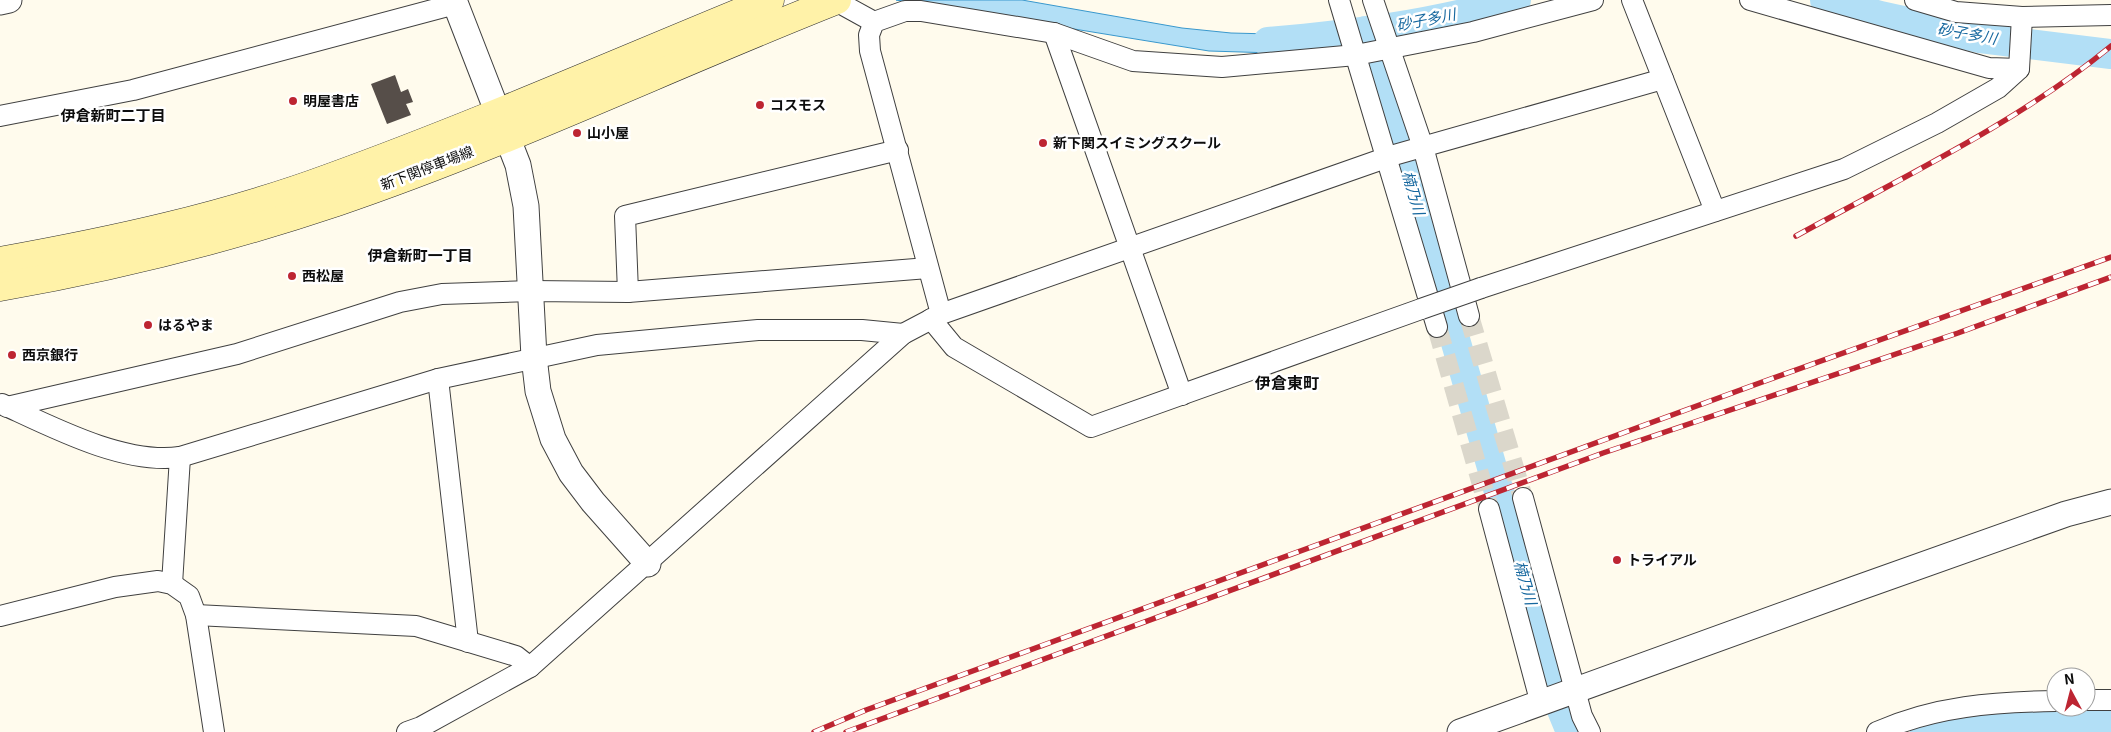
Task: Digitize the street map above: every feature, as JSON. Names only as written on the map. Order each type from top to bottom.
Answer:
[{"type":"main road","name":"新下関停車場線","points":[[0,287],[66,276],[178,249],[336,202],[423,170],[502,124],[770,0]]},
{"type":"main road","name":"新下関停車場線","points":[[0,261],[165,226],[262,200],[502,124],[837,0]]},
{"type":"street","points":[[0,2],[9,0]]},
{"type":"street","points":[[837,0],[874,22]]},
{"type":"street","points":[[1593,0],[1473,32],[1357,52],[1222,67],[1133,61],[1054,33],[921,11],[905,11],[874,22],[869,35],[870,51],[928,268],[936,317],[954,348],[1091,427],[1481,288],[1844,169],[1937,123],[1998,88],[2020,64],[2021,20]]},
{"type":"street","points":[[1632,0],[1715,211]]},
{"type":"street","points":[[1750,0],[1989,68],[2020,64]]},
{"type":"street","points":[[1915,0],[1956,12],[2021,20],[2111,16]]},
{"type":"street","points":[[0,116],[133,90],[455,2],[518,165],[526,206],[534,357],[538,391],[552,439],[571,473],[593,502],[648,564]]},
{"type":"street","points":[[1437,327],[1404,152],[1386,47],[1377,2],[1341,6],[1357,52],[1404,152],[1469,316]]},
{"type":"street","points":[[1054,33],[1128,247],[1182,395]]},
{"type":"street","points":[[407,732],[420,727],[530,667],[648,564],[903,334],[936,317],[1128,247],[1404,152],[1663,79]]},
{"type":"street","points":[[628,292],[625,216],[898,150]]},
{"type":"street","points":[[4,405],[236,354],[400,302],[442,294],[532,291],[628,292],[928,268]]},
{"type":"street","points":[[4,405],[84,442],[160,460],[180,458],[438,379],[597,345],[758,330],[862,330],[903,334]]},
{"type":"street","points":[[438,379],[468,642]]},
{"type":"street","points":[[172,584],[180,458]]},
{"type":"street","points":[[1523,498],[1582,716],[1590,732]]},
{"type":"street","points":[[1460,732],[1576,692],[2066,514],[2111,502]]},
{"type":"street","points":[[1489,509],[1541,704]]},
{"type":"street","points":[[0,616],[115,587],[158,581],[172,584],[189,596],[196,615],[214,732]]},
{"type":"street","points":[[196,615],[416,626],[516,656],[530,667]]},
{"type":"street","points":[[2096,700],[2111,700]]},
{"type":"street","points":[[1877,732],[1923,714],[1963,706],[2046,702]]},
{"type":"water","points":[[896,0],[1022,0],[1182,28],[1231,33],[1271,34],[1308,31],[1309,50],[1274,53],[1209,51]]},
{"type":"building","points":[[395,75],[401,92],[408,89],[413,102],[406,104],[411,115],[387,124],[371,84]]},
{"type":"waterway","name":"砂子多川","points":[[1268,42],[1331,36],[1424,22],[1516,0]]},
{"type":"waterway","name":"砂子多川","points":[[1825,0],[1880,16],[1980,38],[2111,54]]},
{"type":"waterway","name":"楠乃川","points":[[1366,31],[1562,710],[1571,732]]},
{"type":"waterway","name":"楠乃川","points":[[1925,732],[1948,726],[1994,720],[2064,719],[2111,723]]},
{"type":"tunnel","points":[[1469,316],[1523,498]]},
{"type":"tunnel","points":[[1437,327],[1489,509]]},
{"type":"railway","points":[[1796,236],[1999,124],[2038,100],[2111,46]]},
{"type":"railway","points":[[814,732],[866,710],[1754,385],[2111,257]]},
{"type":"railway","points":[[846,732],[1603,453],[1958,333],[2111,277]]},
{"type":"place","name":"明屋書店","points":[[293,101]]},
{"type":"place","name":"コスモス","points":[[760,105]]},
{"type":"place","name":"山小屋","points":[[577,133]]},
{"type":"place","name":"新下関スイミングスクール","points":[[1043,143]]},
{"type":"place","name":"西松屋","points":[[292,276]]},
{"type":"place","name":"はるやま","points":[[148,325]]},
{"type":"place","name":"西京銀行","points":[[12,355]]},
{"type":"place","name":"トライアル","points":[[1617,560]]},
{"type":"district","name":"伊倉新町二丁目","points":[[113,116]]},
{"type":"district","name":"伊倉新町一丁目","points":[[420,256]]},
{"type":"district","name":"伊倉東町","points":[[1287,383]]}]
